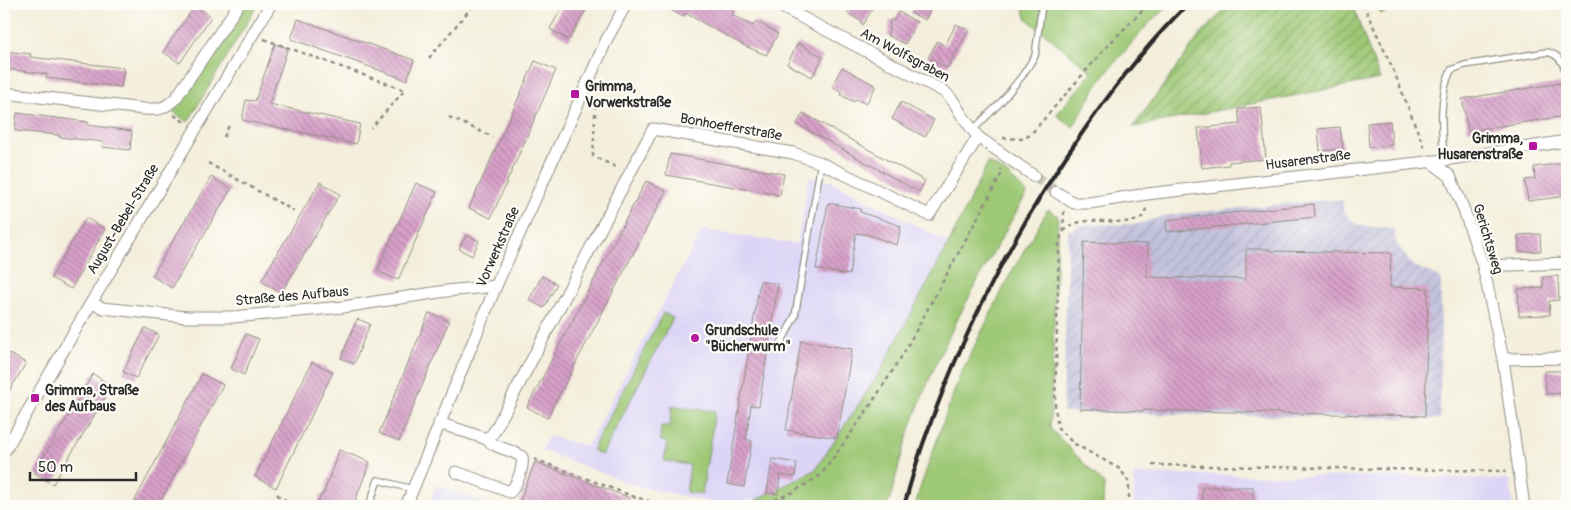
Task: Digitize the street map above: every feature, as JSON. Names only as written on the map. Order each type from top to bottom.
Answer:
[{"type":"street","points":[[4,93],[144,109],[156,110],[165,108],[176,98],[239,4]]},
{"type":"street","name":"August-Bebel-Straße","points":[[4,452],[91,302],[271,4]]},
{"type":"street","name":"Vorwerkstraße","points":[[406,506],[496,286],[607,39],[626,4]]},
{"type":"street","name":"Am Wolfsgraben","points":[[776,4],[945,92],[954,102],[975,134]]},
{"type":"street","name":"Bonhoefferstraße","points":[[487,439],[494,432],[653,129],[793,152],[821,163],[929,215],[975,134]]},
{"type":"street","points":[[975,134],[1034,176]]},
{"type":"street","name":"Husarenstraße","points":[[1059,194],[1074,203],[1089,203],[1148,194],[1444,160],[1567,141]]},
{"type":"street","name":"Gerichtsweg","points":[[1430,161],[1450,176],[1483,266],[1503,359],[1524,506]]},
{"type":"street","points":[[1483,266],[1567,263]]},
{"type":"street","name":"Straße des Aufbaus","points":[[91,302],[103,308],[187,318],[233,317],[343,307],[446,291],[496,286]]},
{"type":"street","points":[[1503,359],[1567,358]]},
{"type":"street","points":[[439,423],[487,439],[491,443],[522,457],[523,463],[510,492],[456,472]]},
{"type":"lane","points":[[975,134],[1022,76],[1035,56],[1042,4]]},
{"type":"lane","points":[[1444,160],[1442,112],[1447,78],[1451,70],[1465,65],[1547,52],[1552,53],[1562,61],[1567,80]]},
{"type":"lane","points":[[777,351],[795,316],[821,163]]},
{"type":"lane","points":[[369,506],[378,480],[412,489]]},
{"type":"path","points":[[760,506],[793,492],[821,475],[873,401],[913,338],[1001,175],[1001,166],[994,148],[1000,140],[1006,138],[1024,139],[1031,134],[1111,42],[1150,4]]},
{"type":"path","points":[[1363,4],[1393,69],[1430,161]]},
{"type":"path","points":[[429,58],[471,8]]},
{"type":"path","points":[[253,34],[405,90],[371,128]]},
{"type":"path","points":[[596,88],[593,156],[631,174]]},
{"type":"path","points":[[170,113],[189,125]]},
{"type":"path","points":[[449,117],[492,137]]},
{"type":"path","points":[[224,137],[230,123]]},
{"type":"path","points":[[208,163],[294,211]]},
{"type":"path","points":[[1059,194],[1065,213],[1063,232],[1059,244],[1055,407],[1058,428],[1074,443],[1120,469],[1129,482],[1129,506]]},
{"type":"path","points":[[1063,232],[1073,223],[1086,221],[1133,222],[1142,217],[1147,204],[1148,194]]},
{"type":"path","points":[[520,455],[635,497],[667,506]]},
{"type":"path","points":[[1152,464],[1520,471]]},
{"type":"path","points":[[277,494],[291,503],[290,506]]},
{"type":"path","points":[[631,506],[635,497]]},
{"type":"shaded area","points":[[809,177],[831,181],[949,243],[878,375],[815,470],[756,500],[714,503],[634,485],[541,450],[549,436],[587,446],[702,230],[797,244]]},
{"type":"shaded area","points":[[1325,200],[1343,200],[1343,211],[1360,226],[1394,229],[1396,243],[1412,265],[1441,278],[1440,419],[1063,412],[1068,231],[1081,225],[1138,224],[1167,215]]},
{"type":"shaded area","points":[[1134,474],[1510,480],[1513,506],[1134,506]]},
{"type":"shaded area","points":[[437,485],[493,506],[428,506]]},
{"type":"green space","points":[[244,4],[258,4],[188,122],[171,111]]},
{"type":"green space","points":[[1021,4],[1171,4],[1149,23],[1101,79],[1073,127],[1056,115],[1092,72],[1027,19]]},
{"type":"green space","points":[[1230,4],[1352,4],[1380,79],[1133,127],[1203,31]]},
{"type":"green space","points":[[1375,4],[1406,4],[1381,14]]},
{"type":"green space","points":[[988,162],[1006,173],[1027,193],[966,303],[938,360],[910,429],[888,506],[756,506],[756,500],[815,470],[878,375],[949,243]]},
{"type":"green space","points":[[1048,209],[1058,216],[1050,428],[1104,484],[1103,506],[915,506],[959,377],[1011,273]]},
{"type":"green space","points":[[663,313],[673,318],[602,455],[592,450]]},
{"type":"green space","points":[[672,406],[715,411],[702,494],[686,492],[690,465],[664,461],[667,443],[660,440],[661,426],[670,426]]},
{"type":"building","points":[[564,4],[589,4],[569,40],[550,29]]},
{"type":"building","points":[[661,4],[726,4],[735,9],[732,15],[753,26],[756,21],[778,34],[766,55],[745,46],[685,13],[683,17]]},
{"type":"building","points":[[853,4],[875,4],[863,25],[859,20],[847,13]]},
{"type":"building","points":[[916,4],[934,4],[925,20],[911,13]]},
{"type":"building","points":[[195,6],[211,17],[180,63],[163,52]]},
{"type":"building","points":[[899,12],[917,22],[905,44],[887,35],[890,20],[894,20]]},
{"type":"building","points":[[298,19],[414,60],[407,80],[291,39]]},
{"type":"building","points":[[956,24],[969,30],[947,68],[928,58],[937,41],[945,46]]},
{"type":"building","points":[[798,43],[823,57],[812,77],[787,64]]},
{"type":"building","points":[[275,44],[288,48],[269,104],[360,124],[356,144],[242,120],[246,100],[255,101]]},
{"type":"building","points":[[4,51],[31,54],[30,57],[124,68],[121,87],[46,78],[47,74],[4,69]]},
{"type":"building","points":[[535,61],[556,70],[491,218],[469,208]]},
{"type":"building","points":[[842,67],[876,86],[866,104],[856,99],[854,102],[841,95],[842,92],[832,86]]},
{"type":"building","points":[[1561,83],[1566,116],[1468,131],[1462,99]]},
{"type":"building","points":[[901,102],[934,120],[925,137],[892,119]]},
{"type":"building","points":[[1261,107],[1266,159],[1229,162],[1229,165],[1202,168],[1198,128],[1240,124],[1238,109]]},
{"type":"building","points":[[17,113],[88,122],[88,125],[132,131],[130,150],[102,147],[103,142],[15,131]]},
{"type":"building","points":[[803,113],[925,181],[919,192],[797,124]]},
{"type":"building","points":[[1390,121],[1392,145],[1369,147],[1367,123]]},
{"type":"building","points":[[1340,127],[1343,149],[1320,151],[1318,129]]},
{"type":"building","points":[[670,154],[784,174],[780,195],[666,175]]},
{"type":"building","points":[[1564,163],[1567,196],[1528,201],[1525,180],[1535,179],[1534,167]]},
{"type":"building","points":[[211,177],[231,189],[172,288],[152,276]]},
{"type":"building","points":[[646,181],[666,191],[547,418],[527,407]]},
{"type":"building","points":[[320,182],[340,194],[281,293],[261,281]]},
{"type":"building","points":[[416,183],[437,192],[398,280],[377,271]]},
{"type":"building","points":[[828,203],[861,209],[860,212],[901,226],[897,245],[869,235],[856,233],[849,275],[816,269]]},
{"type":"building","points":[[1314,204],[1315,217],[1167,232],[1166,220]]},
{"type":"building","points":[[86,218],[105,229],[71,289],[51,278]]},
{"type":"building","points":[[1540,234],[1541,251],[1519,252],[1518,235]]},
{"type":"building","points":[[466,235],[479,241],[472,256],[459,249]]},
{"type":"building","points":[[1084,242],[1148,244],[1147,277],[1246,279],[1246,249],[1391,253],[1390,287],[1428,288],[1425,416],[1080,409]]},
{"type":"building","points":[[542,276],[557,284],[544,308],[529,300]]},
{"type":"building","points":[[1558,276],[1559,300],[1549,301],[1550,315],[1519,316],[1518,289],[1543,288],[1543,277]]},
{"type":"building","points":[[760,281],[778,284],[759,406],[751,405],[746,439],[752,441],[744,487],[727,484]]},
{"type":"building","points":[[429,313],[449,321],[399,441],[379,433]]},
{"type":"building","points":[[357,319],[370,324],[354,364],[341,358]]},
{"type":"building","points":[[145,328],[159,335],[136,378],[123,372]]},
{"type":"building","points":[[246,334],[259,339],[244,375],[231,369]]},
{"type":"building","points":[[801,341],[852,349],[837,438],[786,430]]},
{"type":"building","points":[[4,351],[26,363],[4,400]]},
{"type":"building","points":[[312,362],[333,372],[276,488],[255,477]]},
{"type":"building","points":[[1545,371],[1567,371],[1567,393],[1546,394]]},
{"type":"building","points":[[93,374],[112,386],[53,484],[34,473]]},
{"type":"building","points":[[202,374],[223,385],[158,506],[132,506]]},
{"type":"building","points":[[339,450],[370,462],[353,506],[317,506],[321,494],[323,495]]},
{"type":"building","points":[[772,459],[797,463],[795,477],[780,475],[778,494],[767,493]]},
{"type":"building","points":[[535,462],[630,498],[627,506],[518,506]]},
{"type":"building","points":[[1202,487],[1253,487],[1253,506],[1202,506]]},
{"type":"tunnel","points":[[1034,176],[1056,192]]},
{"type":"railway","points":[[904,506],[924,441],[957,358],[995,278],[1038,200],[1098,110],[1122,78],[1188,4]]},
{"type":"place","name":"Grimma, Vorwerkstraße","points":[[575,94]]},
{"type":"place","name":"Grimma, Husarenstraße","points":[[1533,146]]},
{"type":"place","name":"Grundschule \"Bücherwurm\"","points":[[695,338]]},
{"type":"place","name":"Grimma, Straße des Aufbaus","points":[[35,398]]}]
